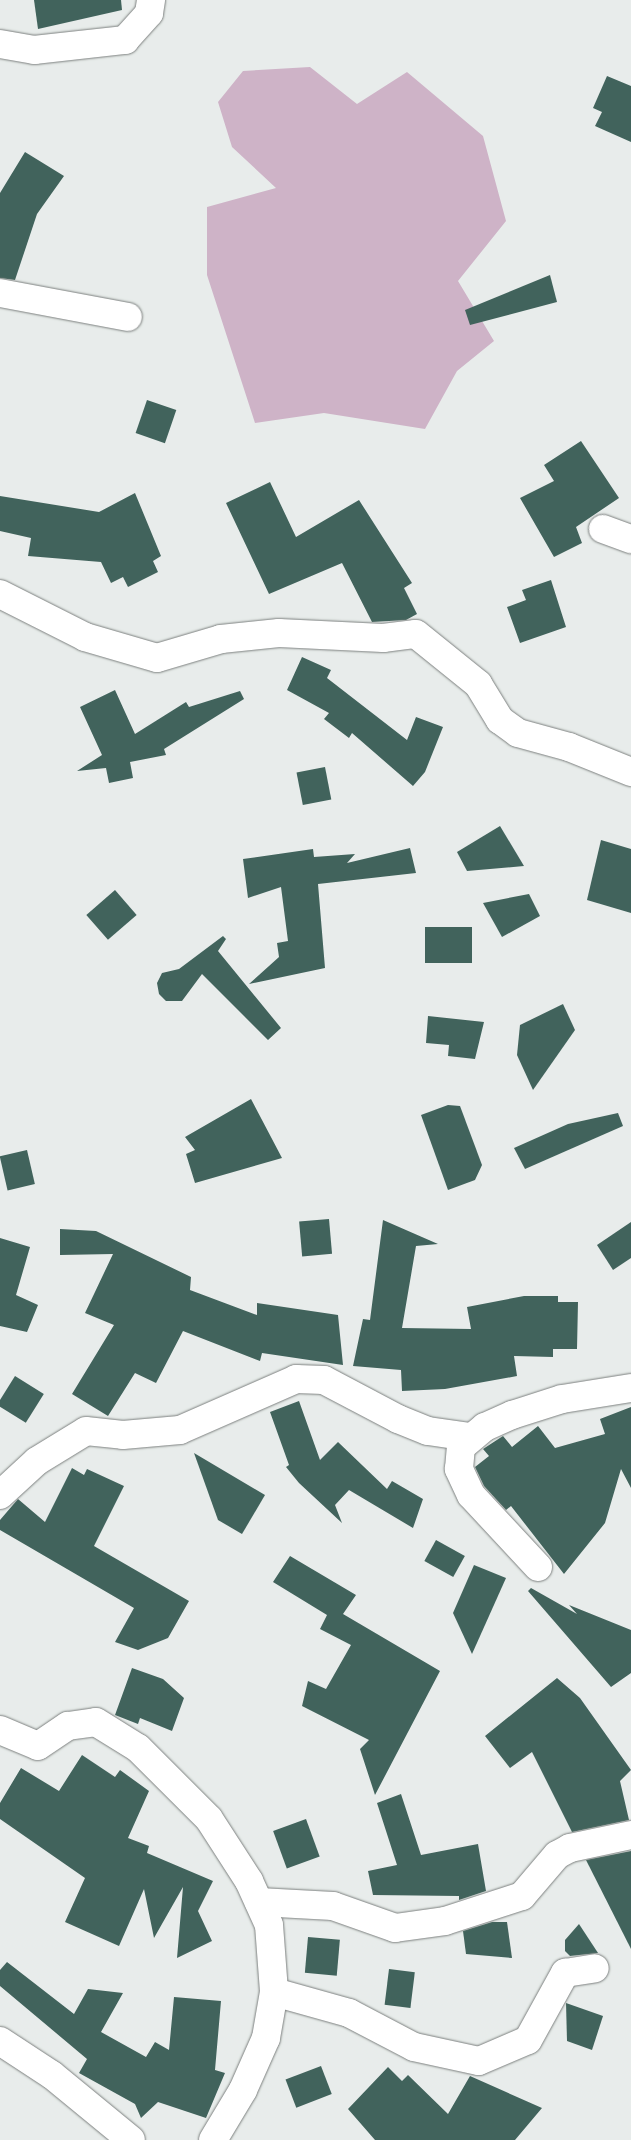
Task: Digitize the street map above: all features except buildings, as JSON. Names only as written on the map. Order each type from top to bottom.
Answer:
[{"type":"street","points":[[0,44],[34,50],[125,40],[149,13],[151,0]]},
{"type":"street","points":[[0,293],[128,317]]},
{"type":"street","points":[[602,529],[631,539]]},
{"type":"street","points":[[0,594],[124,651],[157,658],[220,639],[279,634],[383,638],[416,634],[478,684],[500,720],[518,733],[569,747],[631,772]]},
{"type":"street","points":[[0,1495],[37,1462],[86,1431],[123,1435],[180,1430],[296,1379],[324,1380],[398,1420],[428,1431],[469,1437]]},
{"type":"street","points":[[538,1567],[462,1480],[461,1447],[469,1437],[512,1415],[562,1398],[631,1388]]},
{"type":"street","points":[[0,1730],[38,1746],[68,1726],[96,1722],[138,1748],[209,1819],[259,1902],[269,1925],[274,1992],[266,2038],[239,2098],[213,2140]]},
{"type":"street","points":[[259,1902],[333,1906],[395,1928],[445,1921],[522,1896],[557,1855],[570,1848],[631,1835]]},
{"type":"street","points":[[274,1992],[349,2013],[414,2047],[479,2062],[528,2040],[565,1973],[595,1968]]},
{"type":"street","points":[[0,2041],[52,2075],[131,2140]]},
{"type":"shaded area","points":[[310,67],[357,104],[407,72],[483,136],[506,221],[458,281],[494,341],[457,371],[425,429],[324,413],[255,423],[207,275],[207,207],[276,188],[232,147],[218,102],[243,71]]}]
